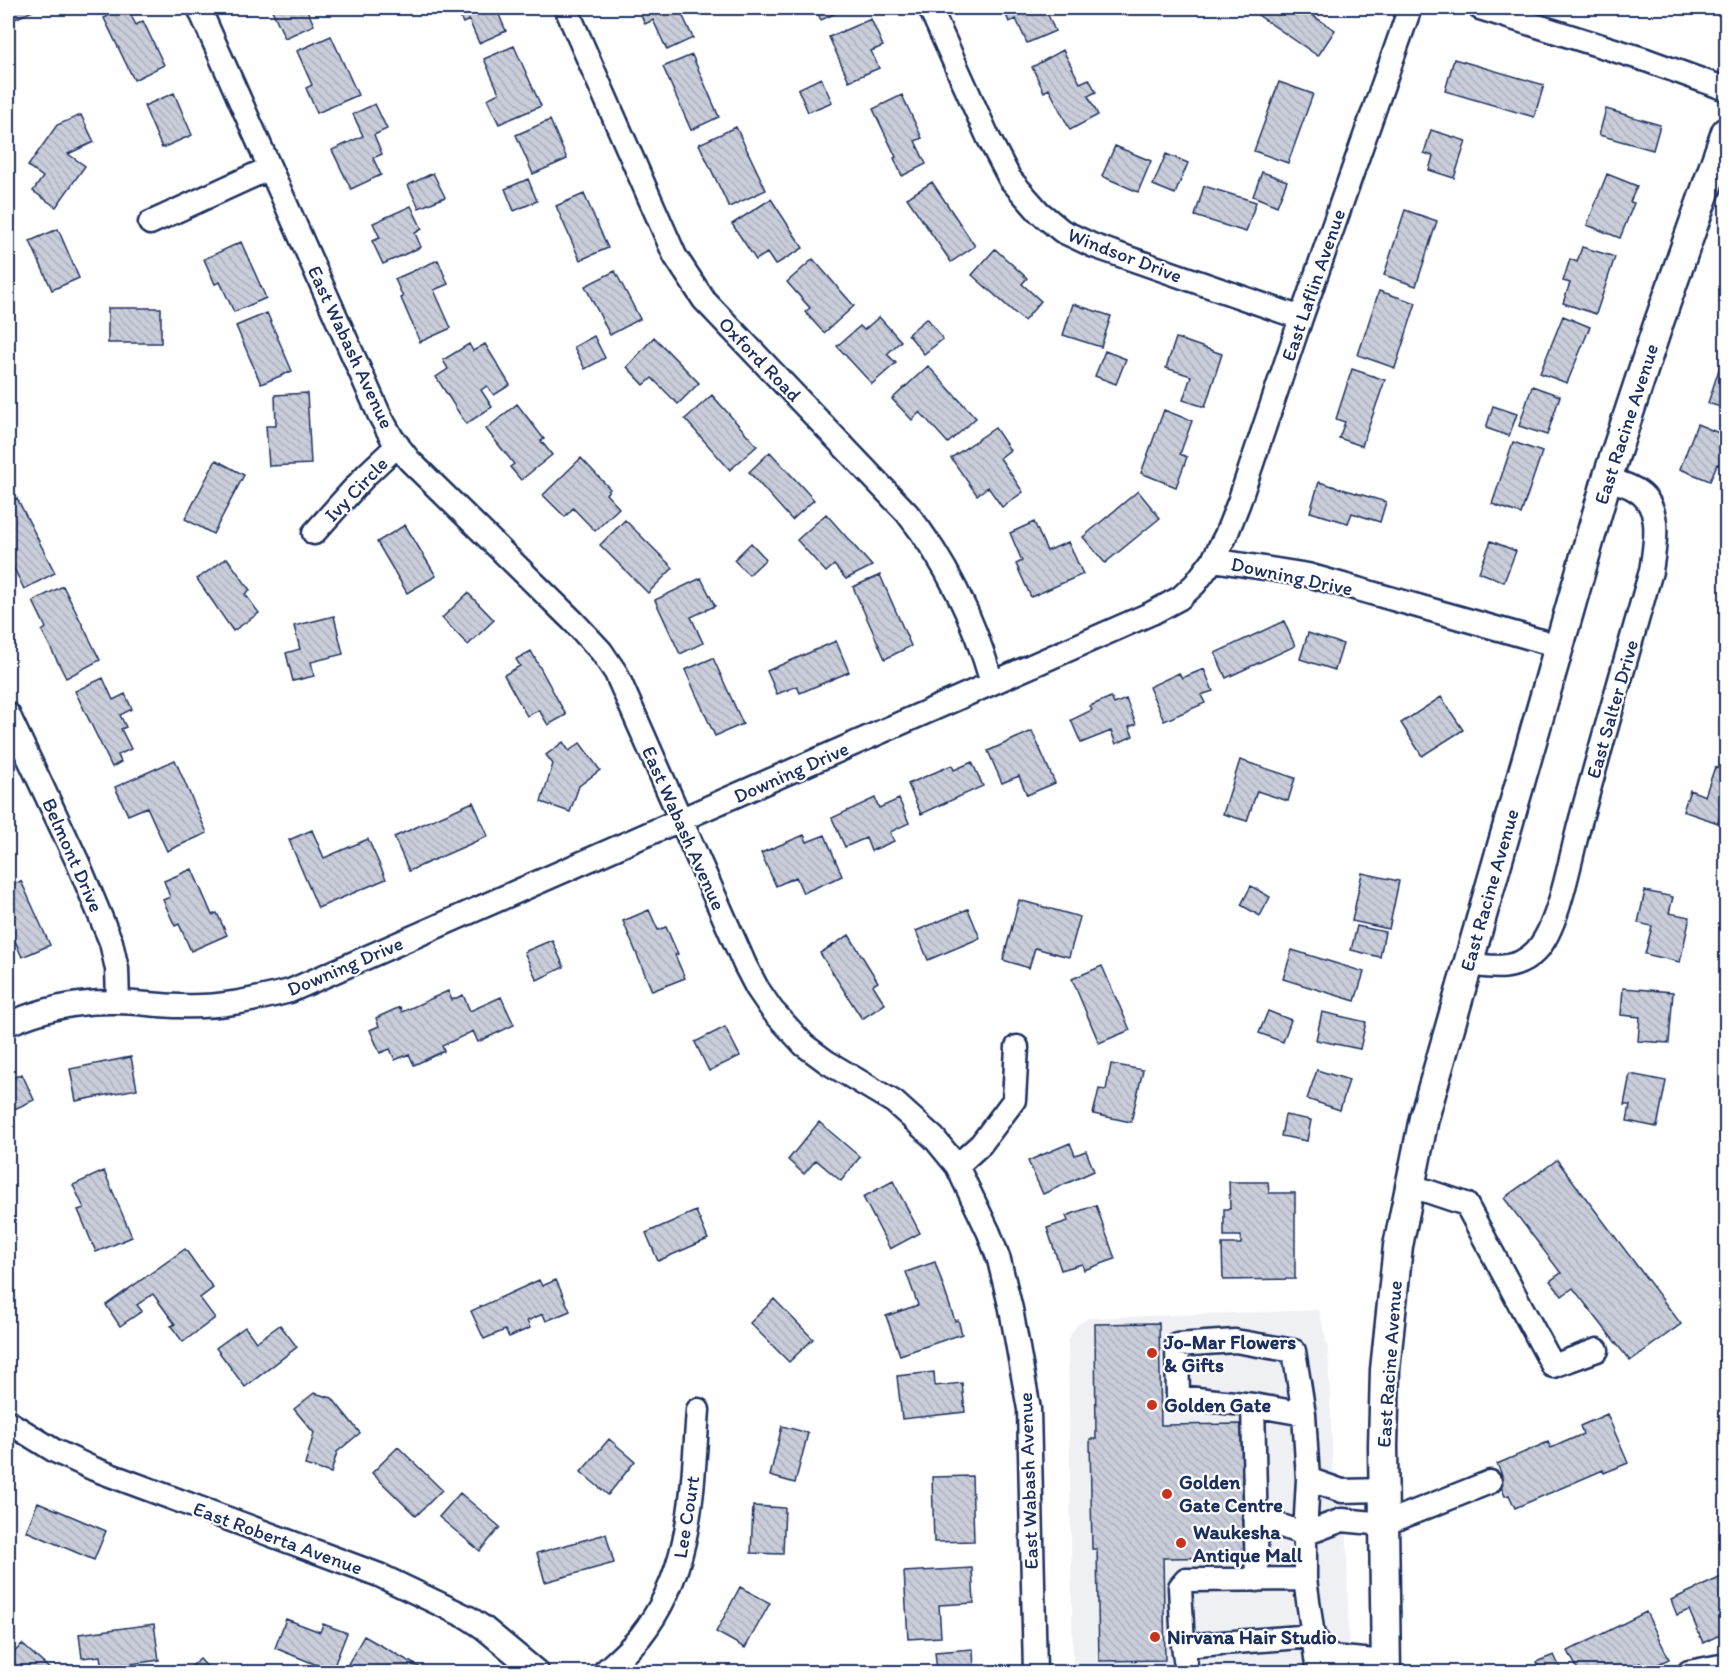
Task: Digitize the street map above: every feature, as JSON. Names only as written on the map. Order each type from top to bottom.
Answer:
[{"type":"main road","name":"East Racine Avenue","points":[[1386,1667],[1383,1446],[1387,1349],[1398,1246],[1409,1185],[1425,1118],[1468,964],[1607,479],[1726,132]]},
{"type":"street","name":"East Wabash Avenue","points":[[199,8],[379,414],[398,445],[409,460],[573,621],[601,651],[616,673],[745,966],[772,1010],[804,1045],[827,1062],[894,1102],[916,1120],[957,1166],[989,1233],[999,1260],[1011,1309],[1029,1409],[1035,1672]]},
{"type":"street","name":"Oxford Road","points":[[566,8],[675,256],[690,281],[711,308],[907,513],[928,539],[957,588],[979,639],[992,683]]},
{"type":"street","name":"Windsor Drive","points":[[930,8],[988,137],[1010,179],[1039,212],[1070,236],[1094,246],[1301,318]]},
{"type":"street","name":"East Laflin Avenue","points":[[1213,560],[1239,502],[1410,8]]},
{"type":"street","points":[[1480,8],[1646,60],[1726,89]]},
{"type":"street","points":[[150,223],[270,168]]},
{"type":"street","name":"Ivy Circle","points":[[314,533],[398,445]]},
{"type":"street","name":"East Salter Drive","points":[[1468,964],[1490,967],[1524,962],[1537,950],[1546,936],[1560,900],[1578,828],[1651,571],[1656,533],[1650,506],[1643,495],[1635,489],[1607,479]]},
{"type":"street","name":"Downing Drive","points":[[8,1024],[41,1011],[84,1002],[182,1006],[237,1004],[290,991],[1152,613],[1180,598],[1195,584],[1213,560],[1308,574],[1559,646]]},
{"type":"street","name":"Belmont Drive","points":[[8,714],[78,863],[111,942],[117,969],[118,1002]]},
{"type":"street","points":[[957,1166],[981,1143],[1014,1101],[1017,1047]]},
{"type":"street","points":[[1409,1185],[1466,1204],[1553,1366],[1597,1350]]},
{"type":"street","points":[[1304,1414],[1253,1405],[1178,1397],[1177,1345],[1235,1341],[1294,1351],[1304,1414],[1308,1479],[1305,1579],[1318,1672]]},
{"type":"street","points":[[1253,1405],[1257,1580]]},
{"type":"street","name":"Lee Court","points":[[604,1672],[639,1638],[653,1618],[675,1575],[684,1548],[692,1500],[698,1410]]},
{"type":"street","name":"East Roberta Avenue","points":[[8,1422],[55,1451],[94,1469],[379,1575],[469,1618],[537,1672]]},
{"type":"street","points":[[1308,1479],[1342,1491],[1384,1490]]},
{"type":"street","points":[[1255,1517],[1305,1534],[1342,1520],[1384,1524],[1490,1482]]},
{"type":"street","points":[[1187,1672],[1183,1646],[1180,1587],[1185,1580],[1305,1579]]},
{"type":"street","points":[[1183,1646],[1313,1636]]},
{"type":"street","points":[[1313,1636],[1331,1657],[1386,1667]]},
{"type":"street","points":[[1689,1672],[1726,1665]]},
{"type":"shaded area","points":[[1319,1310],[1328,1348],[1333,1471],[1346,1480],[1349,1670],[1202,1668],[1202,1672],[1073,1672],[1068,1339],[1077,1325],[1088,1318]]},
{"type":"building","points":[[8,8],[34,8],[35,10],[8,22]]},
{"type":"building","points":[[127,8],[136,25],[143,21],[164,65],[134,80],[104,18]]},
{"type":"building","points":[[271,8],[306,8],[314,25],[285,38]]},
{"type":"building","points":[[456,8],[496,8],[506,31],[479,43],[469,20],[463,23]]},
{"type":"building","points":[[638,8],[679,8],[693,38],[667,50],[653,20],[645,24]]},
{"type":"building","points":[[815,8],[847,8],[821,20]]},
{"type":"building","points":[[1003,8],[1045,8],[1055,31],[1027,43],[1016,19],[1009,22]]},
{"type":"building","points":[[1263,8],[1301,8],[1335,30],[1318,56],[1258,15]]},
{"type":"building","points":[[871,19],[883,46],[871,51],[879,68],[849,81],[829,37]]},
{"type":"building","points":[[331,36],[358,95],[317,113],[306,88],[312,85],[297,51]]},
{"type":"building","points":[[514,46],[541,106],[499,124],[487,99],[499,93],[484,59]]},
{"type":"building","points":[[1063,50],[1080,83],[1089,79],[1096,92],[1088,96],[1098,115],[1070,130],[1049,89],[1044,92],[1032,67]]},
{"type":"building","points":[[692,55],[719,117],[691,130],[663,67]]},
{"type":"building","points":[[1454,59],[1544,85],[1534,117],[1445,91]]},
{"type":"building","points":[[821,78],[832,102],[808,112],[798,89]]},
{"type":"building","points":[[1279,82],[1313,94],[1288,163],[1254,151]]},
{"type":"building","points":[[174,93],[192,135],[162,148],[144,106]]},
{"type":"building","points":[[902,95],[922,138],[915,141],[926,164],[902,176],[894,158],[896,157],[873,109]]},
{"type":"building","points":[[375,104],[387,129],[374,135],[382,154],[373,158],[381,175],[351,189],[332,150],[363,136],[353,114]]},
{"type":"building","points":[[1606,109],[1660,125],[1653,150],[1599,135]]},
{"type":"building","points":[[81,115],[94,142],[68,154],[85,166],[56,207],[33,191],[43,177],[28,166],[57,125]]},
{"type":"building","points":[[550,120],[567,159],[533,174],[516,135]]},
{"type":"building","points":[[736,127],[766,190],[729,207],[699,144]]},
{"type":"building","points":[[1431,130],[1466,141],[1454,178],[1429,170],[1433,156],[1424,153]]},
{"type":"building","points":[[1115,146],[1151,161],[1138,192],[1102,176]]},
{"type":"building","points":[[1166,154],[1188,163],[1175,194],[1153,185]]},
{"type":"building","points":[[1262,172],[1287,181],[1277,206],[1253,196]]},
{"type":"building","points":[[433,173],[445,197],[419,208],[408,185]]},
{"type":"building","points":[[1607,174],[1637,186],[1630,202],[1634,203],[1620,238],[1587,225]]},
{"type":"building","points":[[528,179],[537,201],[514,211],[505,189]]},
{"type":"building","points":[[932,182],[975,246],[951,262],[907,198]]},
{"type":"building","points":[[1204,186],[1256,202],[1246,232],[1195,216]]},
{"type":"building","points":[[584,194],[608,248],[580,260],[556,206]]},
{"type":"building","points":[[771,199],[803,248],[775,265],[767,253],[756,260],[732,224]]},
{"type":"building","points":[[411,206],[422,229],[415,233],[421,247],[383,264],[372,241],[380,238],[373,223]]},
{"type":"building","points":[[1405,210],[1437,221],[1416,286],[1384,275]]},
{"type":"building","points":[[58,229],[79,278],[52,290],[30,241]]},
{"type":"building","points":[[241,242],[266,298],[234,312],[220,282],[215,284],[204,259]]},
{"type":"building","points":[[1582,247],[1615,257],[1596,314],[1563,303],[1570,283],[1563,281],[1570,259],[1577,262]]},
{"type":"building","points":[[995,249],[1027,278],[1022,284],[1041,301],[1024,321],[972,275]]},
{"type":"building","points":[[813,259],[854,306],[824,333],[805,312],[810,308],[787,282]]},
{"type":"building","points":[[438,260],[448,284],[434,290],[451,328],[420,342],[395,279]]},
{"type":"building","points":[[615,271],[640,319],[610,335],[585,286]]},
{"type":"building","points":[[1379,291],[1416,303],[1395,368],[1358,355]]},
{"type":"building","points":[[1073,304],[1111,316],[1101,347],[1063,335]]},
{"type":"building","points":[[108,308],[161,308],[161,343],[108,343]]},
{"type":"building","points":[[267,313],[292,371],[261,384],[236,326]]},
{"type":"building","points":[[1563,316],[1590,327],[1567,383],[1540,373]]},
{"type":"building","points":[[879,317],[901,341],[887,354],[896,363],[872,384],[837,346],[860,326],[864,330]]},
{"type":"building","points":[[927,318],[943,339],[924,354],[908,334]]},
{"type":"building","points":[[594,336],[605,358],[585,369],[574,347]]},
{"type":"building","points":[[654,337],[699,383],[678,404],[652,378],[644,385],[627,367]]},
{"type":"building","points":[[1176,338],[1222,354],[1205,407],[1183,400],[1191,376],[1166,368]]},
{"type":"building","points":[[469,344],[473,351],[485,344],[510,385],[494,395],[487,386],[481,390],[492,407],[466,424],[436,377],[448,369],[443,360]]},
{"type":"building","points":[[1105,351],[1126,359],[1116,384],[1095,376]]},
{"type":"building","points":[[1724,354],[1726,355],[1726,409],[1708,403]]},
{"type":"building","points":[[928,366],[976,418],[948,443],[920,412],[912,420],[892,399]]},
{"type":"building","points":[[1352,369],[1385,380],[1362,446],[1339,438],[1345,422],[1336,419]]},
{"type":"building","points":[[1532,386],[1560,396],[1547,435],[1519,426]]},
{"type":"building","points":[[307,393],[311,464],[269,466],[266,426],[276,426],[275,395]]},
{"type":"building","points":[[712,395],[757,446],[730,470],[685,419]]},
{"type":"building","points":[[517,404],[544,439],[541,441],[552,455],[521,480],[510,467],[514,464],[486,429]]},
{"type":"building","points":[[1493,406],[1517,414],[1509,436],[1486,428]]},
{"type":"building","points":[[1164,410],[1192,421],[1180,454],[1187,457],[1176,487],[1141,473]]},
{"type":"building","points":[[1697,424],[1726,436],[1722,446],[1726,448],[1726,468],[1717,464],[1710,481],[1680,469]]},
{"type":"building","points":[[995,428],[1010,450],[1000,458],[1023,492],[1002,507],[988,487],[977,495],[951,458]]},
{"type":"building","points":[[1513,442],[1542,452],[1521,514],[1492,504]]},
{"type":"building","points":[[770,452],[814,500],[792,520],[749,472]]},
{"type":"building","points":[[581,458],[610,489],[606,494],[619,508],[595,531],[573,508],[565,517],[543,495]]},
{"type":"building","points":[[216,460],[244,475],[213,534],[185,519]]},
{"type":"building","points":[[1319,482],[1386,502],[1380,522],[1352,513],[1348,523],[1310,512]]},
{"type":"building","points":[[1138,491],[1160,518],[1105,563],[1083,537]]},
{"type":"building","points":[[17,498],[55,573],[24,589],[8,556],[8,502]]},
{"type":"building","points":[[826,514],[872,566],[846,579],[834,565],[826,572],[797,540]]},
{"type":"building","points":[[625,520],[673,568],[648,593],[600,545]]},
{"type":"building","points":[[1034,522],[1047,551],[1068,542],[1083,574],[1031,597],[1016,564],[1022,561],[1010,533]]},
{"type":"building","points":[[405,525],[436,576],[407,593],[377,542]]},
{"type":"building","points":[[1491,541],[1516,551],[1504,582],[1479,572]]},
{"type":"building","points":[[751,543],[766,559],[749,575],[734,560]]},
{"type":"building","points":[[227,558],[250,590],[245,594],[259,613],[233,631],[197,579]]},
{"type":"building","points":[[880,575],[911,646],[885,659],[853,587]]},
{"type":"building","points":[[701,578],[715,606],[691,617],[703,643],[680,654],[655,600]]},
{"type":"building","points":[[63,586],[100,660],[66,678],[42,631],[46,628],[33,601]]},
{"type":"building","points":[[468,593],[494,620],[468,645],[442,618]]},
{"type":"building","points":[[334,616],[343,654],[311,662],[314,676],[293,681],[286,653],[300,649],[294,626]]},
{"type":"building","points":[[1284,621],[1295,646],[1226,678],[1215,653]]},
{"type":"building","points":[[1308,633],[1343,644],[1335,670],[1300,659]]},
{"type":"building","points":[[836,641],[849,672],[800,693],[797,686],[777,694],[767,671]]},
{"type":"building","points":[[531,651],[566,715],[548,725],[539,710],[527,716],[504,675],[520,666],[516,659]]},
{"type":"building","points":[[713,658],[743,724],[715,736],[685,670]]},
{"type":"building","points":[[1204,669],[1213,691],[1201,695],[1205,703],[1164,721],[1149,687],[1179,673],[1182,678]]},
{"type":"building","points":[[103,678],[113,700],[125,694],[132,709],[120,715],[126,727],[121,729],[131,749],[118,755],[121,762],[112,767],[75,691]]},
{"type":"building","points":[[1111,697],[1114,704],[1126,699],[1136,724],[1129,727],[1133,736],[1116,744],[1111,731],[1081,743],[1071,720],[1092,710],[1090,706]]},
{"type":"building","points":[[1441,697],[1463,730],[1422,756],[1401,723]]},
{"type":"building","points":[[1032,731],[1055,783],[1027,795],[1019,776],[1002,783],[988,751]]},
{"type":"building","points":[[563,742],[569,751],[580,743],[600,770],[579,786],[570,812],[541,802],[553,764],[546,755]]},
{"type":"building","points":[[175,760],[207,833],[167,851],[147,807],[128,815],[115,787]]},
{"type":"building","points":[[1240,760],[1295,778],[1288,801],[1257,791],[1247,821],[1223,814]]},
{"type":"building","points":[[972,762],[983,786],[921,814],[908,784],[952,765],[954,770]]},
{"type":"building","points":[[1715,767],[1726,771],[1726,815],[1721,813],[1718,823],[1683,811],[1690,790],[1705,796]]},
{"type":"building","points":[[875,798],[879,808],[899,799],[909,823],[890,832],[894,841],[871,851],[866,838],[845,847],[832,818]]},
{"type":"building","points":[[473,802],[488,836],[409,871],[394,837]]},
{"type":"building","points":[[312,830],[324,858],[368,839],[386,879],[318,908],[289,840]]},
{"type":"building","points":[[804,835],[807,842],[825,835],[842,876],[803,893],[796,877],[776,886],[761,853]]},
{"type":"building","points":[[192,869],[212,915],[217,913],[227,935],[191,951],[179,924],[175,926],[163,900],[170,897],[164,881]]},
{"type":"building","points":[[1362,873],[1399,881],[1389,929],[1352,921]]},
{"type":"building","points":[[21,881],[50,945],[22,957],[14,939],[9,941],[8,937],[8,887]]},
{"type":"building","points":[[1251,886],[1270,897],[1260,916],[1241,905]]},
{"type":"building","points":[[1645,891],[1673,897],[1669,913],[1690,917],[1680,962],[1645,954],[1652,926],[1638,923]]},
{"type":"building","points":[[1019,900],[1080,917],[1069,957],[1035,948],[1029,968],[1003,960]]},
{"type":"building","points":[[968,909],[980,938],[928,960],[916,931]]},
{"type":"building","points":[[649,910],[658,930],[666,927],[678,954],[675,955],[685,978],[652,991],[623,921]]},
{"type":"building","points":[[1357,926],[1385,932],[1380,957],[1351,950]]},
{"type":"building","points":[[849,935],[878,982],[873,985],[885,1004],[862,1019],[820,953]]},
{"type":"building","points":[[552,940],[564,967],[537,980],[524,952]]},
{"type":"building","points":[[1292,950],[1364,972],[1355,1001],[1283,979]]},
{"type":"building","points":[[1102,966],[1130,1030],[1099,1043],[1072,979]]},
{"type":"building","points":[[1623,988],[1673,992],[1669,1043],[1638,1041],[1640,1017],[1621,1015]]},
{"type":"building","points":[[448,991],[452,1000],[463,995],[470,1011],[501,997],[514,1025],[478,1042],[473,1031],[442,1046],[444,1051],[414,1065],[409,1054],[395,1060],[390,1049],[380,1053],[370,1030],[379,1026],[376,1018],[400,1007],[402,1012]]},
{"type":"building","points":[[1268,1011],[1291,1020],[1283,1042],[1259,1033]]},
{"type":"building","points":[[1322,1012],[1366,1022],[1360,1049],[1316,1040]]},
{"type":"building","points":[[725,1027],[740,1056],[709,1071],[695,1042]]},
{"type":"building","points":[[131,1057],[137,1089],[76,1101],[70,1069]]},
{"type":"building","points":[[1111,1064],[1143,1070],[1131,1122],[1093,1114],[1099,1089],[1106,1090]]},
{"type":"building","points":[[1317,1070],[1349,1080],[1340,1110],[1307,1099]]},
{"type":"building","points":[[22,1074],[34,1100],[8,1112],[8,1080]]},
{"type":"building","points":[[1630,1074],[1666,1081],[1657,1127],[1627,1121],[1630,1105],[1624,1105]]},
{"type":"building","points":[[1285,1115],[1311,1120],[1307,1141],[1281,1136]]},
{"type":"building","points":[[819,1122],[860,1157],[841,1181],[816,1160],[804,1174],[788,1160]]},
{"type":"building","points":[[1070,1143],[1075,1155],[1086,1151],[1094,1171],[1043,1194],[1028,1161]]},
{"type":"building","points":[[1557,1160],[1681,1324],[1630,1361],[1573,1288],[1562,1296],[1550,1281],[1561,1273],[1504,1198]]},
{"type":"building","points":[[104,1171],[132,1237],[96,1252],[78,1210],[84,1208],[73,1185]]},
{"type":"building","points":[[893,1181],[920,1233],[890,1249],[863,1197]]},
{"type":"building","points":[[1229,1182],[1268,1182],[1269,1193],[1295,1193],[1295,1279],[1223,1280],[1222,1244],[1241,1244],[1241,1236],[1224,1236],[1224,1209],[1230,1209]]},
{"type":"building","points":[[1096,1205],[1115,1259],[1084,1270],[1082,1264],[1061,1270],[1047,1228],[1068,1221],[1066,1216]]},
{"type":"building","points":[[696,1211],[708,1239],[658,1261],[646,1233]]},
{"type":"building","points":[[185,1249],[213,1288],[200,1298],[215,1318],[183,1342],[171,1326],[175,1324],[153,1294],[137,1305],[142,1311],[120,1326],[106,1305]]},
{"type":"building","points":[[935,1262],[955,1321],[958,1320],[962,1334],[900,1355],[886,1316],[918,1305],[906,1272]]},
{"type":"building","points":[[539,1280],[542,1286],[556,1280],[570,1311],[546,1321],[543,1314],[527,1321],[530,1328],[509,1337],[505,1330],[484,1339],[471,1311]]},
{"type":"building","points":[[774,1299],[813,1339],[789,1362],[750,1323]]},
{"type":"building","name":"Golden Gate Centre","points":[[1159,1323],[1161,1425],[1241,1424],[1244,1557],[1163,1558],[1165,1660],[1099,1661],[1097,1549],[1092,1549],[1090,1439],[1096,1439],[1095,1324]]},
{"type":"building","points":[[280,1325],[297,1347],[245,1387],[216,1348],[245,1327],[256,1342]]},
{"type":"building","points":[[934,1372],[935,1386],[962,1383],[965,1412],[902,1419],[897,1376]]},
{"type":"building","points":[[314,1393],[332,1398],[360,1433],[337,1452],[331,1473],[305,1465],[314,1433],[294,1409]]},
{"type":"building","points":[[1607,1414],[1628,1463],[1604,1473],[1603,1470],[1515,1508],[1509,1495],[1505,1496],[1497,1477],[1502,1475],[1497,1464],[1548,1442],[1551,1448],[1583,1434],[1580,1426]]},
{"type":"building","points":[[782,1426],[808,1433],[795,1483],[770,1476]]},
{"type":"building","points":[[609,1439],[635,1461],[608,1495],[581,1472]]},
{"type":"building","points":[[398,1447],[442,1490],[416,1516],[372,1473]]},
{"type":"building","points":[[972,1476],[974,1541],[934,1542],[932,1477]]},
{"type":"building","points":[[460,1493],[500,1527],[480,1551],[439,1517]]},
{"type":"building","points":[[38,1502],[106,1531],[94,1560],[26,1531]]},
{"type":"building","points":[[753,1506],[785,1508],[783,1554],[751,1553]]},
{"type":"building","points":[[606,1534],[614,1563],[545,1582],[537,1553]]},
{"type":"building","points":[[972,1568],[974,1603],[939,1605],[941,1637],[908,1639],[904,1572]]},
{"type":"building","points":[[1726,1575],[1726,1621],[1722,1623],[1726,1632],[1703,1643],[1689,1610],[1677,1615],[1671,1600]]},
{"type":"building","points":[[740,1587],[770,1603],[745,1648],[716,1632]]},
{"type":"building","points":[[1646,1612],[1669,1659],[1644,1671],[1640,1663],[1620,1672],[1579,1672],[1568,1651]]},
{"type":"building","points":[[286,1619],[320,1632],[323,1624],[347,1633],[332,1671],[275,1648]]},
{"type":"building","points":[[154,1624],[159,1660],[102,1668],[100,1656],[82,1658],[79,1634]]},
{"type":"building","points":[[364,1636],[421,1668],[418,1672],[363,1672],[348,1664]]},
{"type":"building","points":[[22,1644],[53,1672],[8,1672],[8,1659]]},
{"type":"building","points":[[973,1649],[974,1672],[937,1672],[935,1652]]},
{"type":"building","points":[[1554,1655],[1562,1672],[1531,1672],[1539,1669],[1536,1662]]},
{"type":"building","points":[[200,1659],[212,1672],[185,1672]]},
{"type":"place","name":"Jo-Mar Flowers & Gifts","points":[[1152,1353]]},
{"type":"place","name":"Golden Gate","points":[[1152,1405]]},
{"type":"place","name":"Golden Gate Centre","points":[[1167,1494]]},
{"type":"place","name":"Waukesha Antique Mall","points":[[1181,1543]]},
{"type":"place","name":"Nirvana Hair Studio","points":[[1155,1637]]}]
